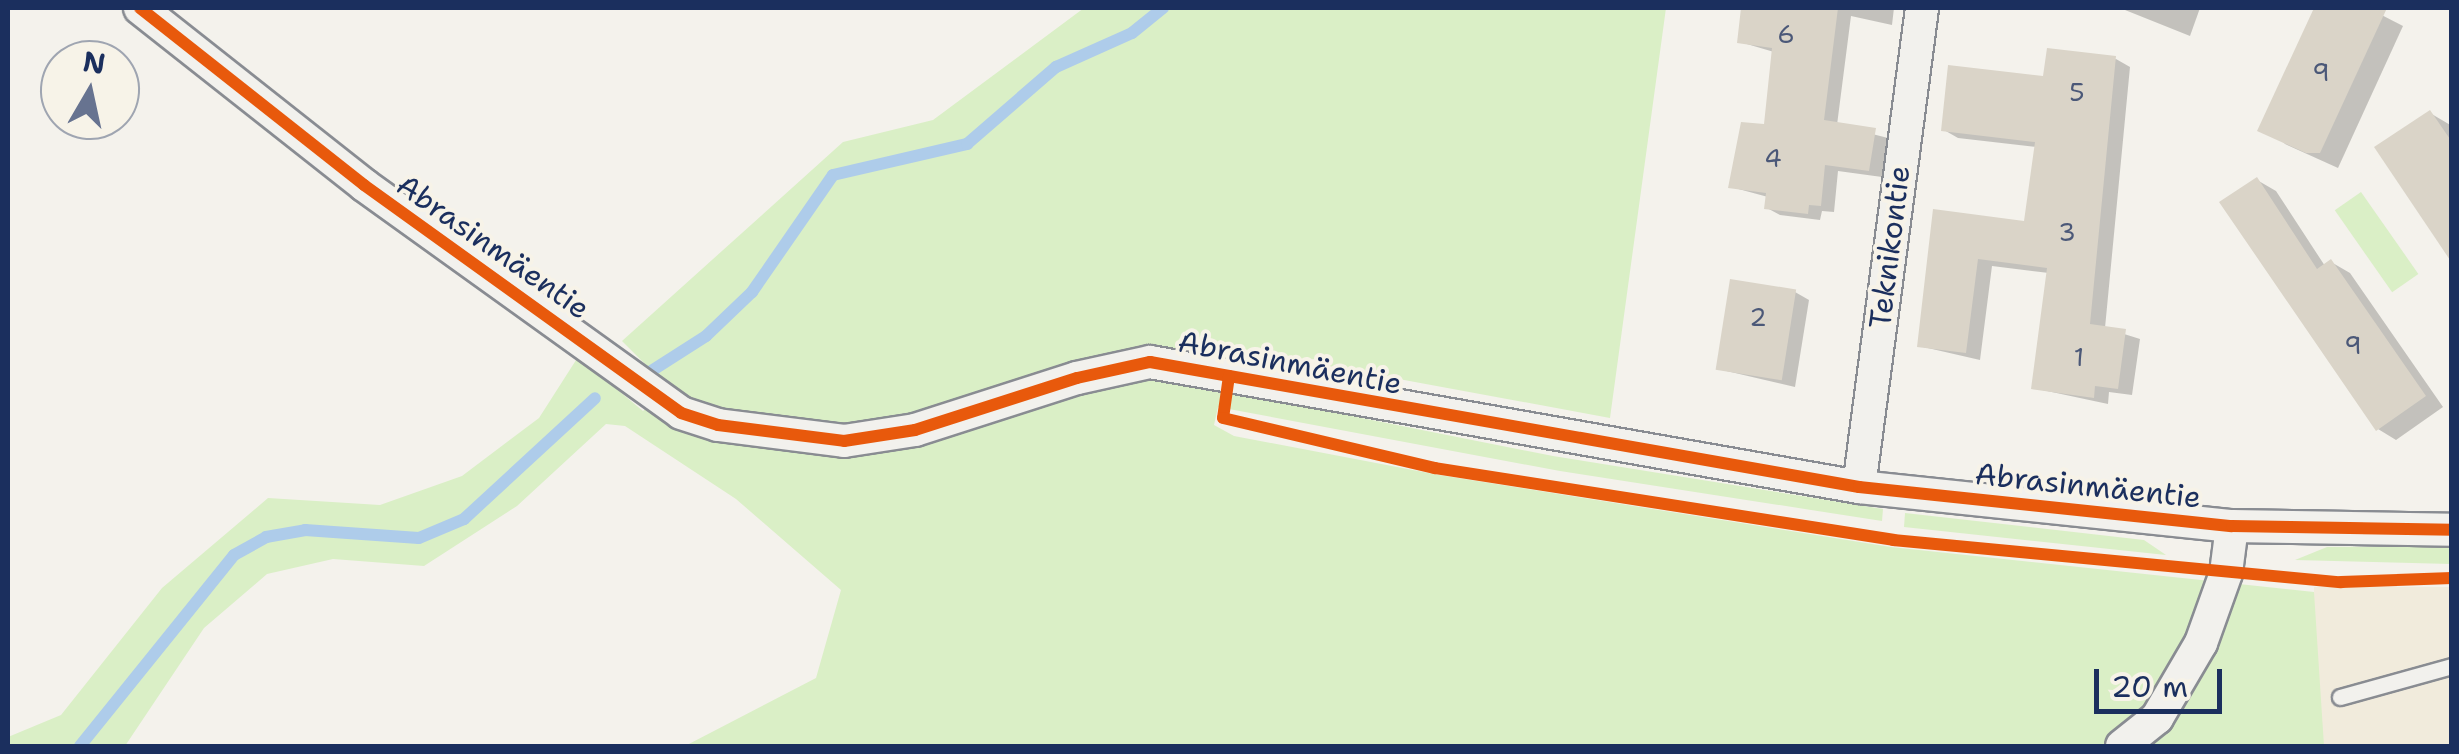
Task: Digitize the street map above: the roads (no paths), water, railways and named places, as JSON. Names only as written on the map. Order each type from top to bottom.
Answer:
[{"type":"street","name":"Abrasinmäentie","points":[[140,8],[364,186],[681,414],[718,425],[844,441],[915,430],[1077,378],[1150,362],[1859,487],[2232,526],[2452,530]]},
{"type":"street","name":"Teknikontie","points":[[1859,487],[1922,8]]},
{"type":"street","points":[[2122,746],[2157,718],[2201,643],[2226,573],[2232,526]]},
{"type":"lane","points":[[2340,697],[2452,666]]},
{"type":"waterway","points":[[645,375],[706,336],[752,292],[833,175],[967,144],[1056,67],[1132,33],[1163,8]]},
{"type":"waterway","points":[[80,746],[234,555],[266,537],[305,530],[419,538],[464,519],[595,398]]}]
